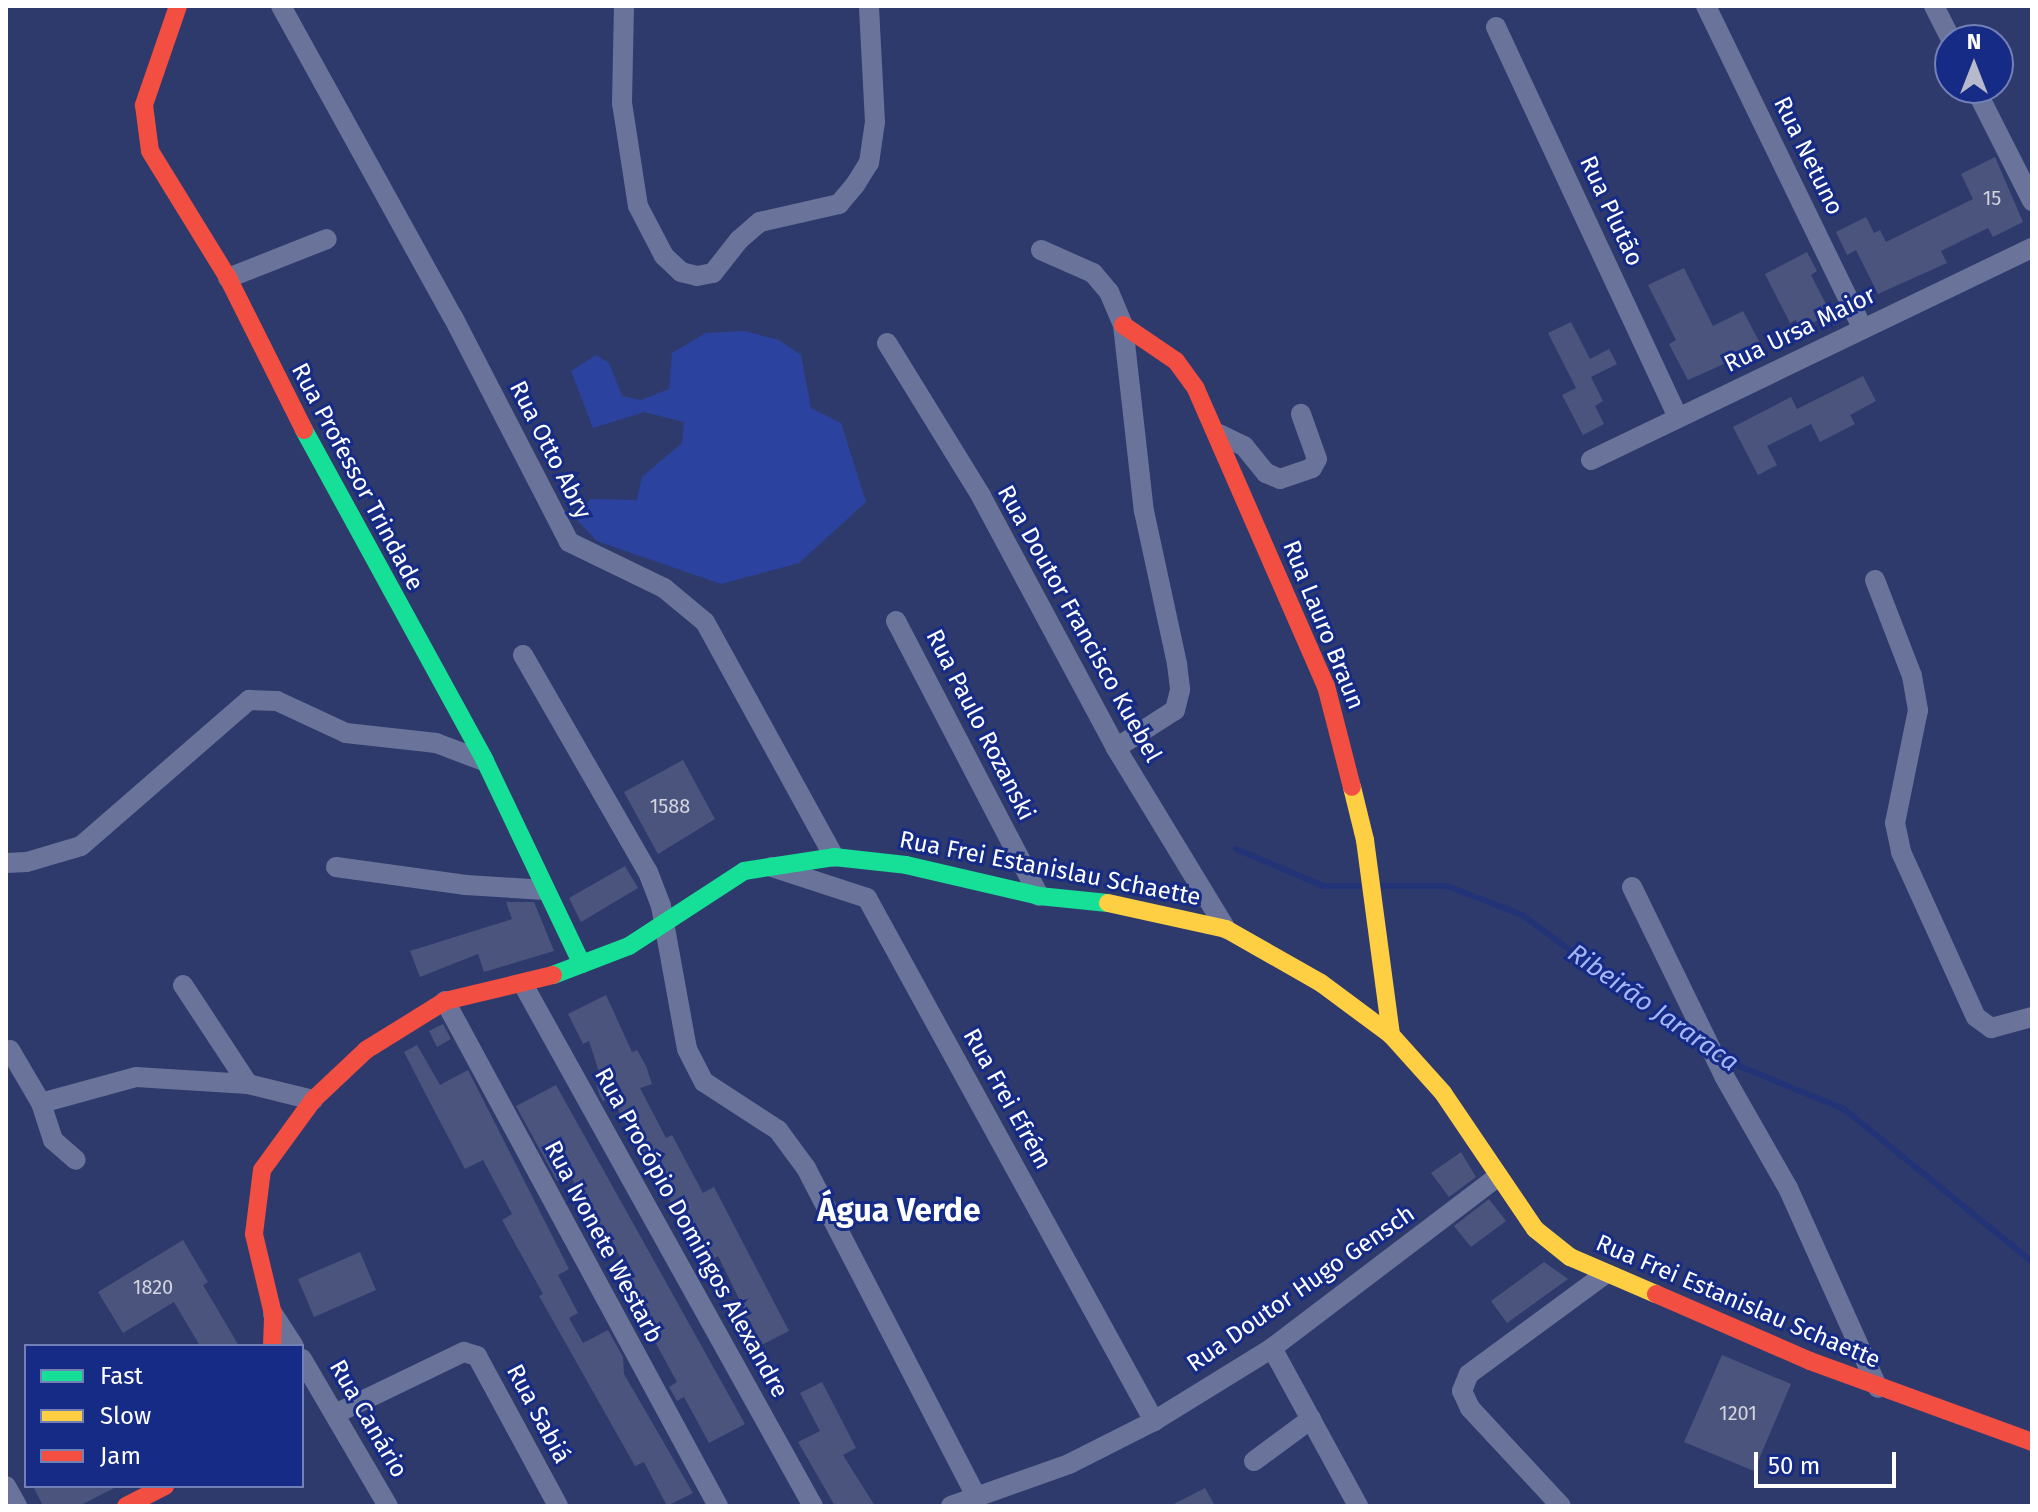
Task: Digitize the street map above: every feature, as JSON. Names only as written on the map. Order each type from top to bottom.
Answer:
[{"type":"main road","name":"Rua Professor Trindade","points":[[178,6],[144,105],[150,151],[228,278],[335,493],[485,761],[582,964]]},
{"type":"main road","name":"Rua Lauro Braun","points":[[1123,325],[1176,361],[1219,434],[1326,686],[1365,840],[1391,1035]]},
{"type":"main road","name":"Rua Frei Estanislau Schaette","points":[[272,1344],[273,1314],[254,1234],[254,1200],[262,1170],[313,1100],[366,1050],[445,1001],[524,986],[582,964],[665,925],[733,878],[764,864],[834,857],[906,865],[1039,896],[1141,907],[1226,929],[1321,983],[1391,1035],[1443,1093],[1497,1177],[1552,1245],[1604,1275],[1878,1388],[2032,1442]]},
{"type":"main road","points":[[126,1506],[161,1488]]},
{"type":"street","name":"Rua Otto Abry","points":[[281,6],[453,317],[569,542],[664,588],[705,622],[834,857]]},
{"type":"street","points":[[624,6],[622,103],[636,191],[664,256],[681,272],[713,273],[739,240],[760,222],[839,204],[869,163],[875,122],[869,6]]},
{"type":"street","name":"Rua Netuno","points":[[1706,6],[1863,329]]},
{"type":"street","points":[[1934,6],[1943,24]]},
{"type":"street","name":"Rua Plutão","points":[[1496,27],[1678,418]]},
{"type":"street","points":[[1983,104],[2032,201]]},
{"type":"street","points":[[228,278],[327,239]]},
{"type":"street","name":"Rua Ursa Maior","points":[[1591,460],[2032,248]]},
{"type":"street","points":[[1041,250],[1093,273],[1109,292],[1123,325],[1144,511],[1180,690],[1175,710],[1116,748]]},
{"type":"street","name":"Rua Doutor Francisco Kuebel","points":[[887,343],[981,496],[1116,748],[1226,929]]},
{"type":"street","points":[[1219,434],[1244,446],[1266,473],[1280,479],[1312,468],[1317,459],[1301,414]]},
{"type":"street","points":[[1875,580],[1912,676],[1918,710],[1895,823],[1901,852],[1976,1017],[1991,1028],[2032,1017]]},
{"type":"street","name":"Rua Paulo Rozanski","points":[[896,621],[1039,896]]},
{"type":"street","points":[[523,655],[648,872],[665,925],[666,957],[687,1049],[704,1082],[778,1130],[806,1168],[975,1494]]},
{"type":"street","points":[[6,863],[27,862],[81,846],[249,700],[277,701],[346,733],[436,743],[485,761]]},
{"type":"street","name":"Rua Frei Efrém","points":[[764,864],[867,898],[1154,1421]]},
{"type":"street","points":[[336,867],[466,885],[545,890]]},
{"type":"street","points":[[1632,887],[1708,1036],[1724,1076],[1788,1188],[1878,1388]]},
{"type":"street","points":[[183,985],[248,1084]]},
{"type":"street","name":"Rua Procópio Domingos Alexandre","points":[[524,986],[813,1506]]},
{"type":"street","name":"Rua Ivonete Westarb","points":[[445,1001],[718,1506]]},
{"type":"street","points":[[10,1050],[41,1103],[53,1140],[76,1160]]},
{"type":"street","points":[[41,1103],[136,1077],[248,1084],[313,1100]]},
{"type":"street","name":"Rua Doutor Hugo Gensch","points":[[951,1506],[975,1494],[1069,1464],[1154,1421],[1272,1348],[1497,1177]]},
{"type":"street","points":[[1561,1506],[1470,1408],[1462,1391],[1469,1374],[1604,1275]]},
{"type":"street","points":[[273,1314],[293,1344]]},
{"type":"street","points":[[1272,1348],[1358,1506]]},
{"type":"street","name":"Rua Sabiá","points":[[337,1413],[464,1352],[477,1356],[558,1506]]},
{"type":"street","name":"Rua Canário","points":[[304,1362],[337,1413],[388,1506]]},
{"type":"street","points":[[1254,1461],[1311,1419]]},
{"type":"street","points":[[6,1486],[17,1506]]},
{"type":"shaded area","points":[[744,331],[779,340],[801,355],[811,408],[841,423],[866,502],[799,563],[721,584],[597,541],[577,520],[590,499],[637,500],[642,477],[682,443],[684,422],[644,412],[593,428],[571,371],[596,355],[609,363],[622,396],[641,400],[669,389],[672,353],[706,333]]},
{"type":"building","points":[[1995,157],[2023,222],[1993,237],[1988,228],[1941,251],[1947,263],[1878,294],[1856,250],[1847,255],[1836,232],[1866,217],[1874,233],[1880,230],[1886,242],[1973,199],[1961,174]]},
{"type":"building","points":[[1807,252],[1817,271],[1811,275],[1831,314],[1800,329],[1796,320],[1790,323],[1765,274]]},
{"type":"building","points":[[1684,268],[1713,326],[1743,311],[1762,347],[1688,380],[1669,344],[1676,340],[1648,285]]},
{"type":"building","points":[[1571,322],[1590,359],[1609,349],[1617,364],[1591,377],[1603,401],[1595,406],[1604,424],[1583,435],[1562,395],[1576,388],[1548,333]]},
{"type":"building","points":[[1863,376],[1876,401],[1850,415],[1855,424],[1820,442],[1811,424],[1767,446],[1777,465],[1758,475],[1733,427],[1791,397],[1797,409]]},
{"type":"building","points":[[683,760],[715,819],[658,854],[624,792]]},
{"type":"building","points":[[625,866],[638,888],[581,922],[569,898]]},
{"type":"building","points":[[506,902],[534,902],[554,951],[484,972],[478,954],[420,977],[410,951],[512,919]]},
{"type":"building","points":[[606,995],[632,1052],[637,1050],[646,1066],[652,1084],[640,1088],[666,1138],[672,1135],[703,1193],[714,1187],[789,1331],[752,1350],[735,1319],[746,1313],[718,1256],[705,1263],[611,1098],[603,1101],[600,1096],[596,1083],[602,1081],[589,1041],[583,1044],[568,1014]]},
{"type":"building","points":[[443,1024],[451,1039],[437,1047],[429,1031]]},
{"type":"building","points":[[417,1045],[440,1085],[468,1070],[569,1269],[558,1275],[578,1313],[569,1318],[583,1343],[608,1330],[623,1357],[624,1374],[693,1493],[667,1506],[644,1462],[635,1466],[539,1296],[543,1294],[502,1220],[512,1214],[483,1160],[465,1169],[425,1093],[404,1052]]},
{"type":"building","points":[[556,1085],[745,1424],[709,1443],[684,1397],[677,1401],[669,1387],[677,1382],[654,1340],[660,1337],[613,1243],[606,1247],[570,1175],[557,1181],[516,1106]]},
{"type":"building","points":[[1461,1152],[1476,1177],[1449,1197],[1431,1173]]},
{"type":"building","points":[[1489,1199],[1506,1221],[1471,1247],[1454,1226]]},
{"type":"building","points":[[183,1240],[208,1282],[203,1285],[238,1344],[199,1344],[174,1302],[123,1333],[98,1292]]},
{"type":"building","points":[[360,1252],[376,1290],[314,1317],[298,1279]]},
{"type":"building","points":[[1544,1262],[1568,1279],[1507,1323],[1491,1301]]},
{"type":"building","points":[[1722,1355],[1791,1384],[1754,1471],[1684,1442]]},
{"type":"building","points":[[822,1382],[856,1448],[843,1455],[875,1506],[835,1506],[798,1442],[820,1431],[800,1393]]},
{"type":"building","points":[[34,1488],[114,1488],[79,1506],[43,1506]]},
{"type":"building","points":[[1205,1488],[1215,1506],[1170,1506]]},
{"type":"waterway","name":"Ribeirão Jararaca","points":[[1236,849],[1323,886],[1365,886]]},
{"type":"waterway","name":"Ribeirão Jararaca","points":[[1380,886],[1447,886],[1522,915],[1701,1045]]},
{"type":"waterway","name":"Ribeirão Jararaca","points":[[1724,1060],[1844,1109],[2032,1262]]},
{"type":"traffic: fast","points":[[304,430],[485,761],[582,964]]},
{"type":"traffic: fast","points":[[553,975],[629,946],[744,871],[834,857],[906,865],[1039,896],[1108,903]]},
{"type":"traffic: slow","points":[[1352,787],[1365,840],[1391,1035]]},
{"type":"traffic: slow","points":[[1108,903],[1226,929],[1321,983],[1391,1035],[1443,1093],[1535,1229],[1570,1257],[1656,1294]]},
{"type":"traffic: jam","points":[[178,6],[144,105],[150,151],[228,278],[304,430]]},
{"type":"traffic: jam","points":[[1123,325],[1176,361],[1196,389],[1326,686],[1352,787]]},
{"type":"traffic: jam","points":[[272,1344],[273,1314],[254,1234],[262,1170],[313,1100],[366,1050],[445,1001],[553,975]]},
{"type":"traffic: jam","points":[[1656,1294],[1810,1361],[2032,1442]]},
{"type":"traffic: jam","points":[[126,1506],[161,1488]]},
{"type":"district","name":"Água Verde","points":[[899,1210]]}]
